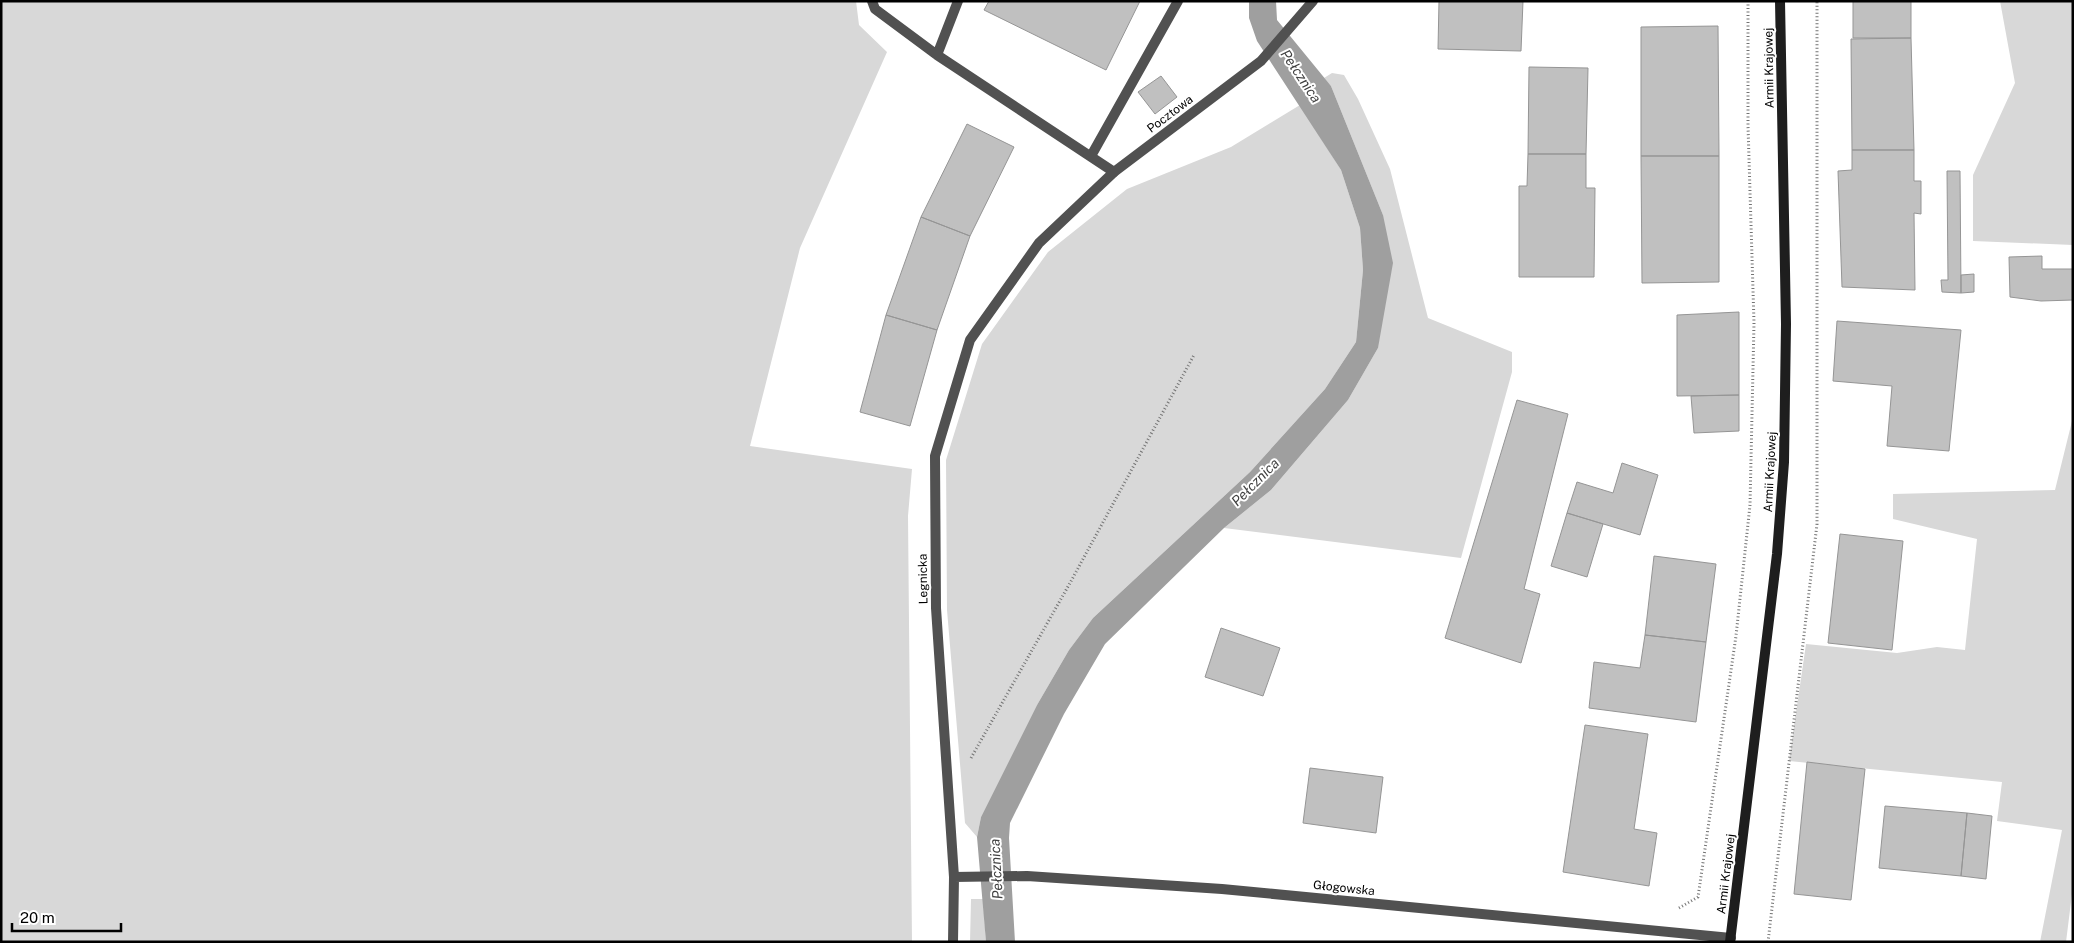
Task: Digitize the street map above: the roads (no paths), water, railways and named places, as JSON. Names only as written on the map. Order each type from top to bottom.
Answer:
[{"type":"main road","name":"Armii Krajowej","points":[[1731,940],[1776,572],[1783,490],[1786,324],[1780,1]]},
{"type":"street","points":[[872,1],[875,9],[937,55],[1114,172]]},
{"type":"street","points":[[937,55],[958,1]]},
{"type":"street","points":[[1091,156],[1178,1]]},
{"type":"street","name":"Pocztowa","points":[[1039,243],[1114,172],[1261,61],[1313,1]]},
{"type":"street","name":"Legnicka","points":[[953,942],[954,877],[936,608],[934,456],[970,340],[1039,243]]},
{"type":"street","name":"Głogowska","points":[[954,877],[1027,876],[1222,889],[1677,933],[1731,940]]},
{"type":"water","name":"Pełcznica","points":[[1249,1],[1276,1],[1277,20],[1331,86],[1383,215],[1393,263],[1378,348],[1348,400],[1271,490],[1224,528],[1105,644],[1064,714],[1010,823],[1009,838],[1015,942],[986,942],[977,837],[981,817],[1037,705],[1069,650],[1093,618],[1250,472],[1325,389],[1356,342],[1363,270],[1360,228],[1341,170],[1257,41],[1249,18]]}]
